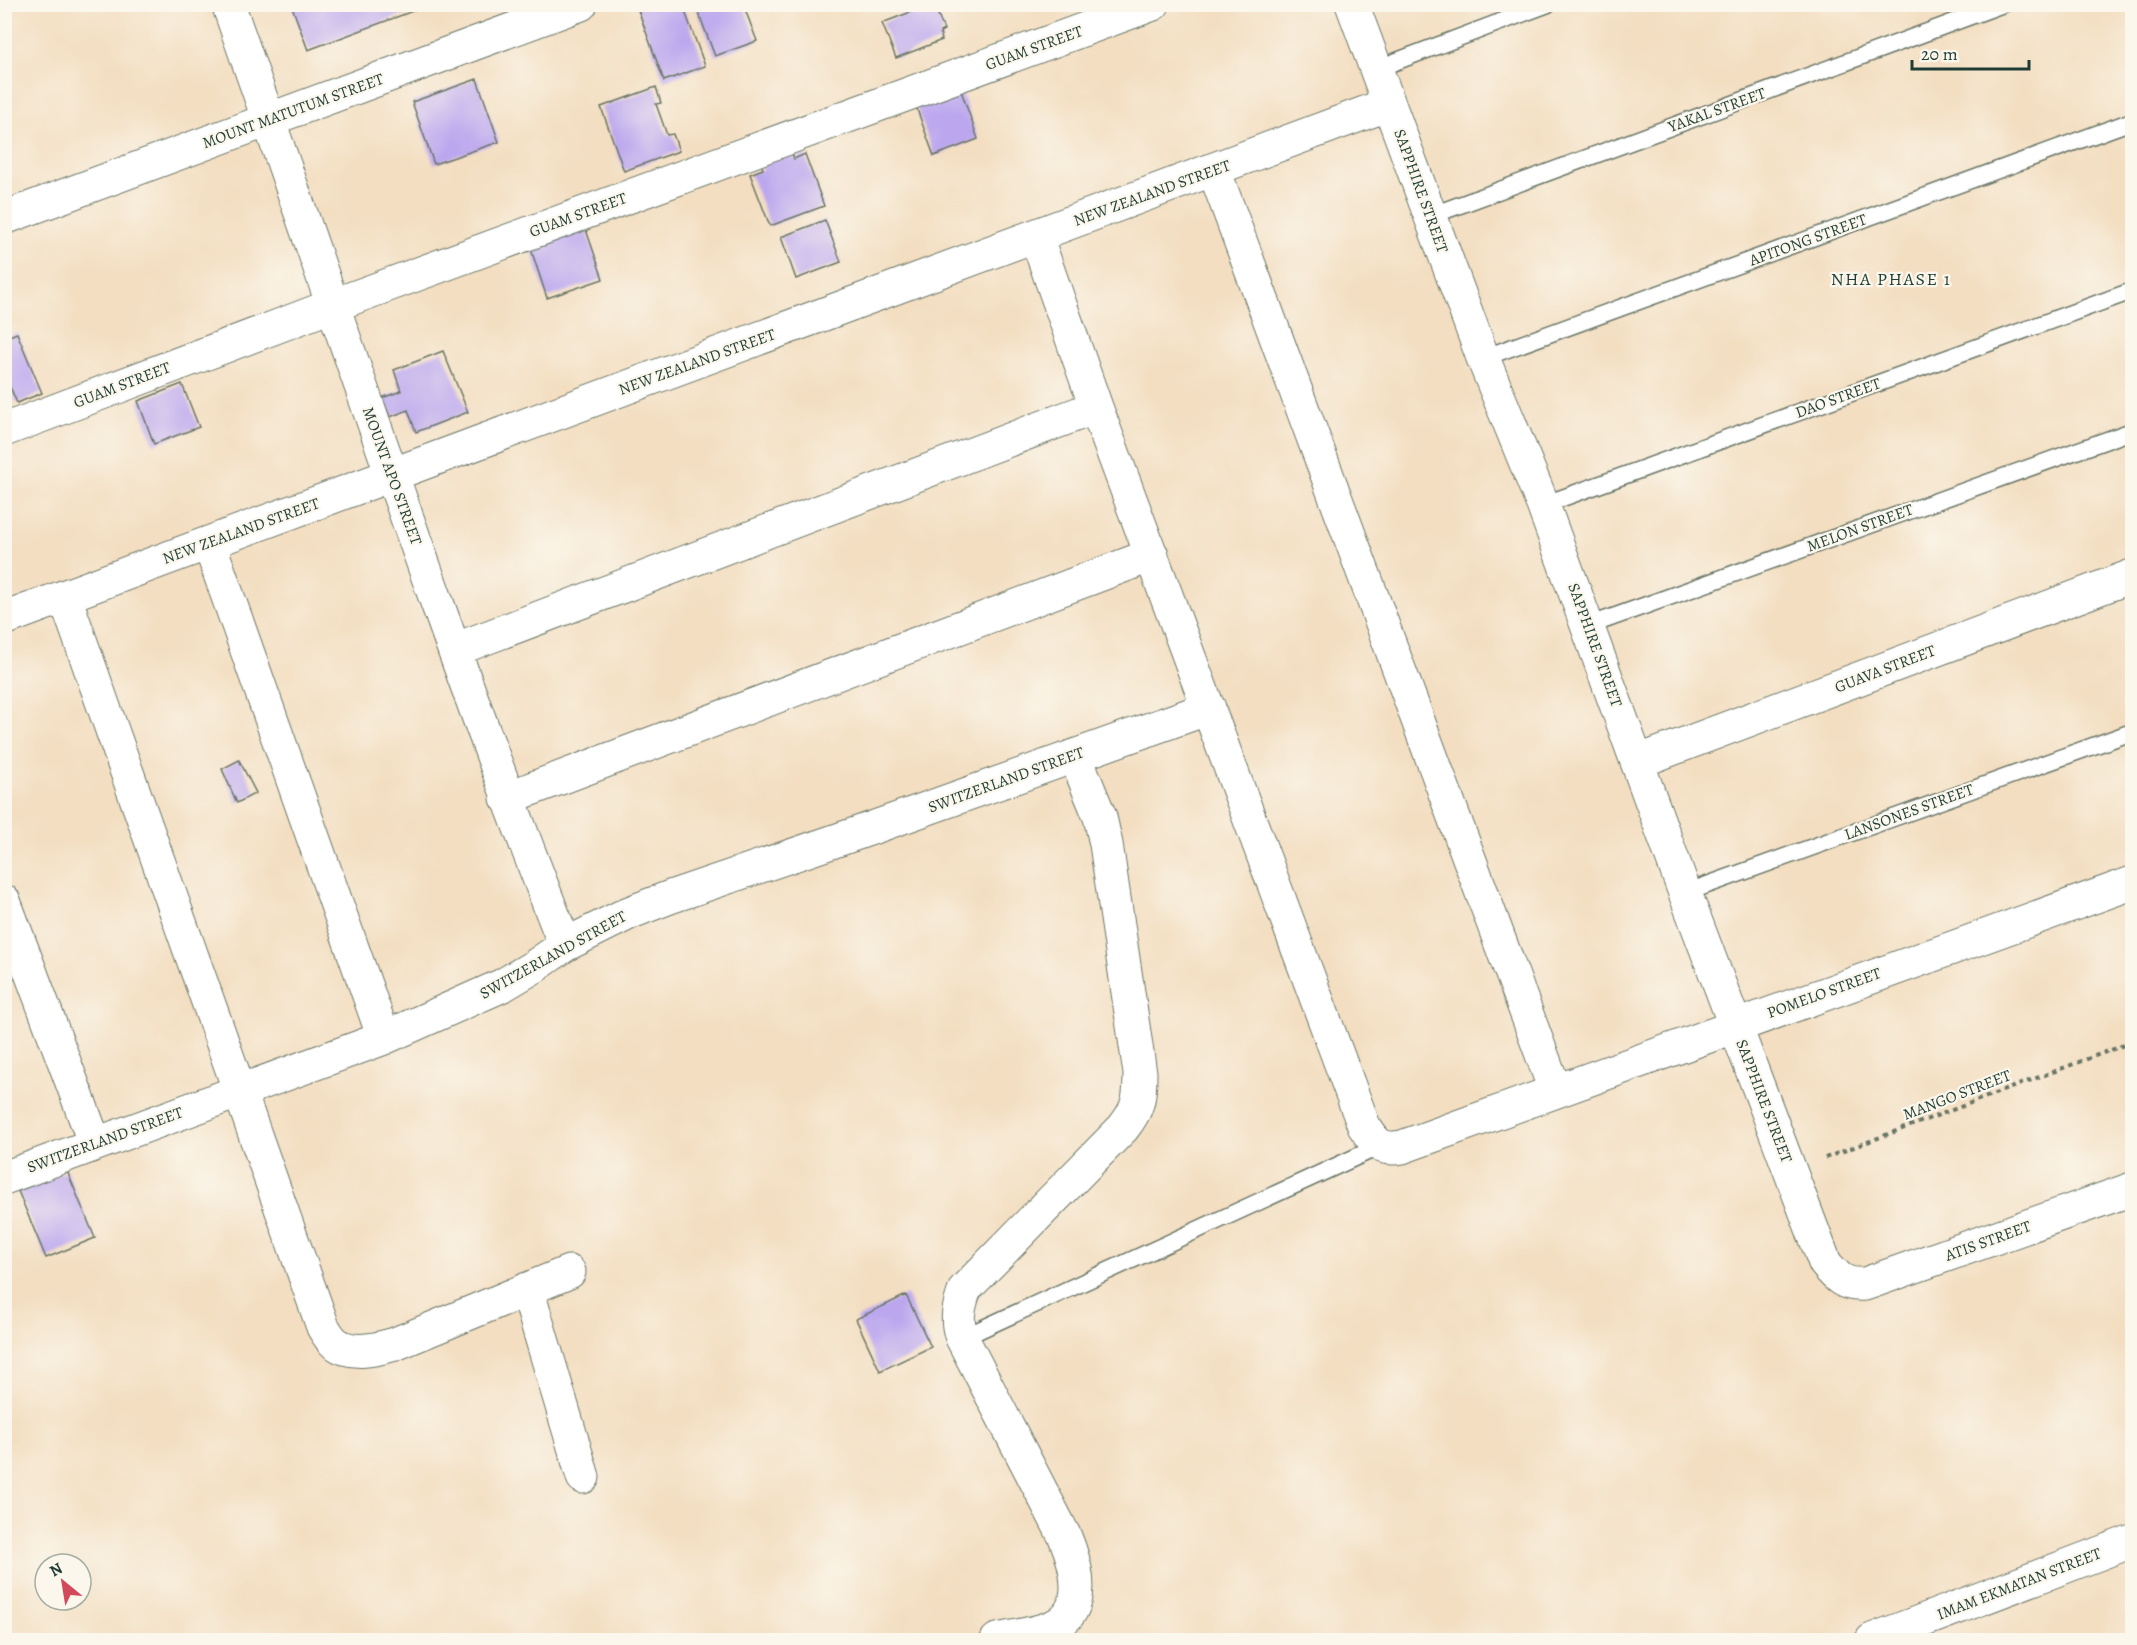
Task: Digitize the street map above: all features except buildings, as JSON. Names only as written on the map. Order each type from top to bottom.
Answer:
[{"type":"street","name":"MOUNT APO STREET","points":[[228,4],[331,306],[507,798],[566,945]]},
{"type":"street","name":"MOUNT MATUTUM STREET","points":[[4,218],[581,4]]},
{"type":"street","name":"GUAM STREET","points":[[4,430],[331,306],[1153,4]]},
{"type":"street","name":"SAPPHIRE STREET","points":[[1352,4],[1483,358],[1588,626],[1685,893],[1825,1263],[1842,1282]]},
{"type":"street","name":"NEW ZEALAND STREET","points":[[4,619],[1389,104]]},
{"type":"street","points":[[1214,170],[1555,1090]]},
{"type":"street","points":[[1036,236],[1096,407],[1364,1126],[1380,1146]]},
{"type":"street","points":[[454,650],[1096,407]]},
{"type":"street","points":[[209,543],[384,1038]]},
{"type":"street","points":[[507,798],[1152,555]]},
{"type":"street","name":"GUAVA STREET","points":[[1637,762],[2133,576]]},
{"type":"street","points":[[64,597],[323,1328],[335,1343],[351,1350],[372,1350],[395,1344],[569,1272]]},
{"type":"street","name":"SWITZERLAND STREET","points":[[4,1178],[384,1038],[502,985],[566,945],[629,913],[670,897],[1209,708]]},
{"type":"street","points":[[997,1641],[1051,1627],[1063,1620],[1072,1610],[1076,1597],[1077,1575],[1074,1558],[1065,1537],[962,1338],[959,1330],[958,1310],[965,1289],[1123,1128],[1134,1114],[1140,1097],[1140,1073],[1106,844],[1100,817],[1075,756]]},
{"type":"street","name":"POMELO STREET","points":[[1380,1146],[1390,1149],[1402,1147],[2133,883]]},
{"type":"street","points":[[4,901],[95,1144]]},
{"type":"street","name":"ATIS STREET","points":[[1842,1282],[1852,1286],[1865,1284],[2133,1189]]},
{"type":"street","points":[[527,1289],[583,1477]]},
{"type":"street","name":"IMAM EKMATAN STREET","points":[[1872,1641],[2133,1541]]},
{"type":"lane","points":[[1376,69],[1548,4]]},
{"type":"lane","name":"YAKAL STREET","points":[[1430,216],[2003,4]]},
{"type":"lane","name":"APITONG STREET","points":[[1483,358],[2133,121]]},
{"type":"lane","name":"DAO STREET","points":[[1542,504],[2133,291]]},
{"type":"lane","name":"MELON STREET","points":[[1588,626],[2133,431]]},
{"type":"lane","name":"LANSONES STREET","points":[[1685,893],[2133,732]]},
{"type":"lane","points":[[962,1338],[1380,1146]]},
{"type":"path","name":"MANGO STREET","points":[[1790,1170],[2133,1042]]},
{"type":"district","name":"NHA PHASE 1","points":[[1891,279]]}]
